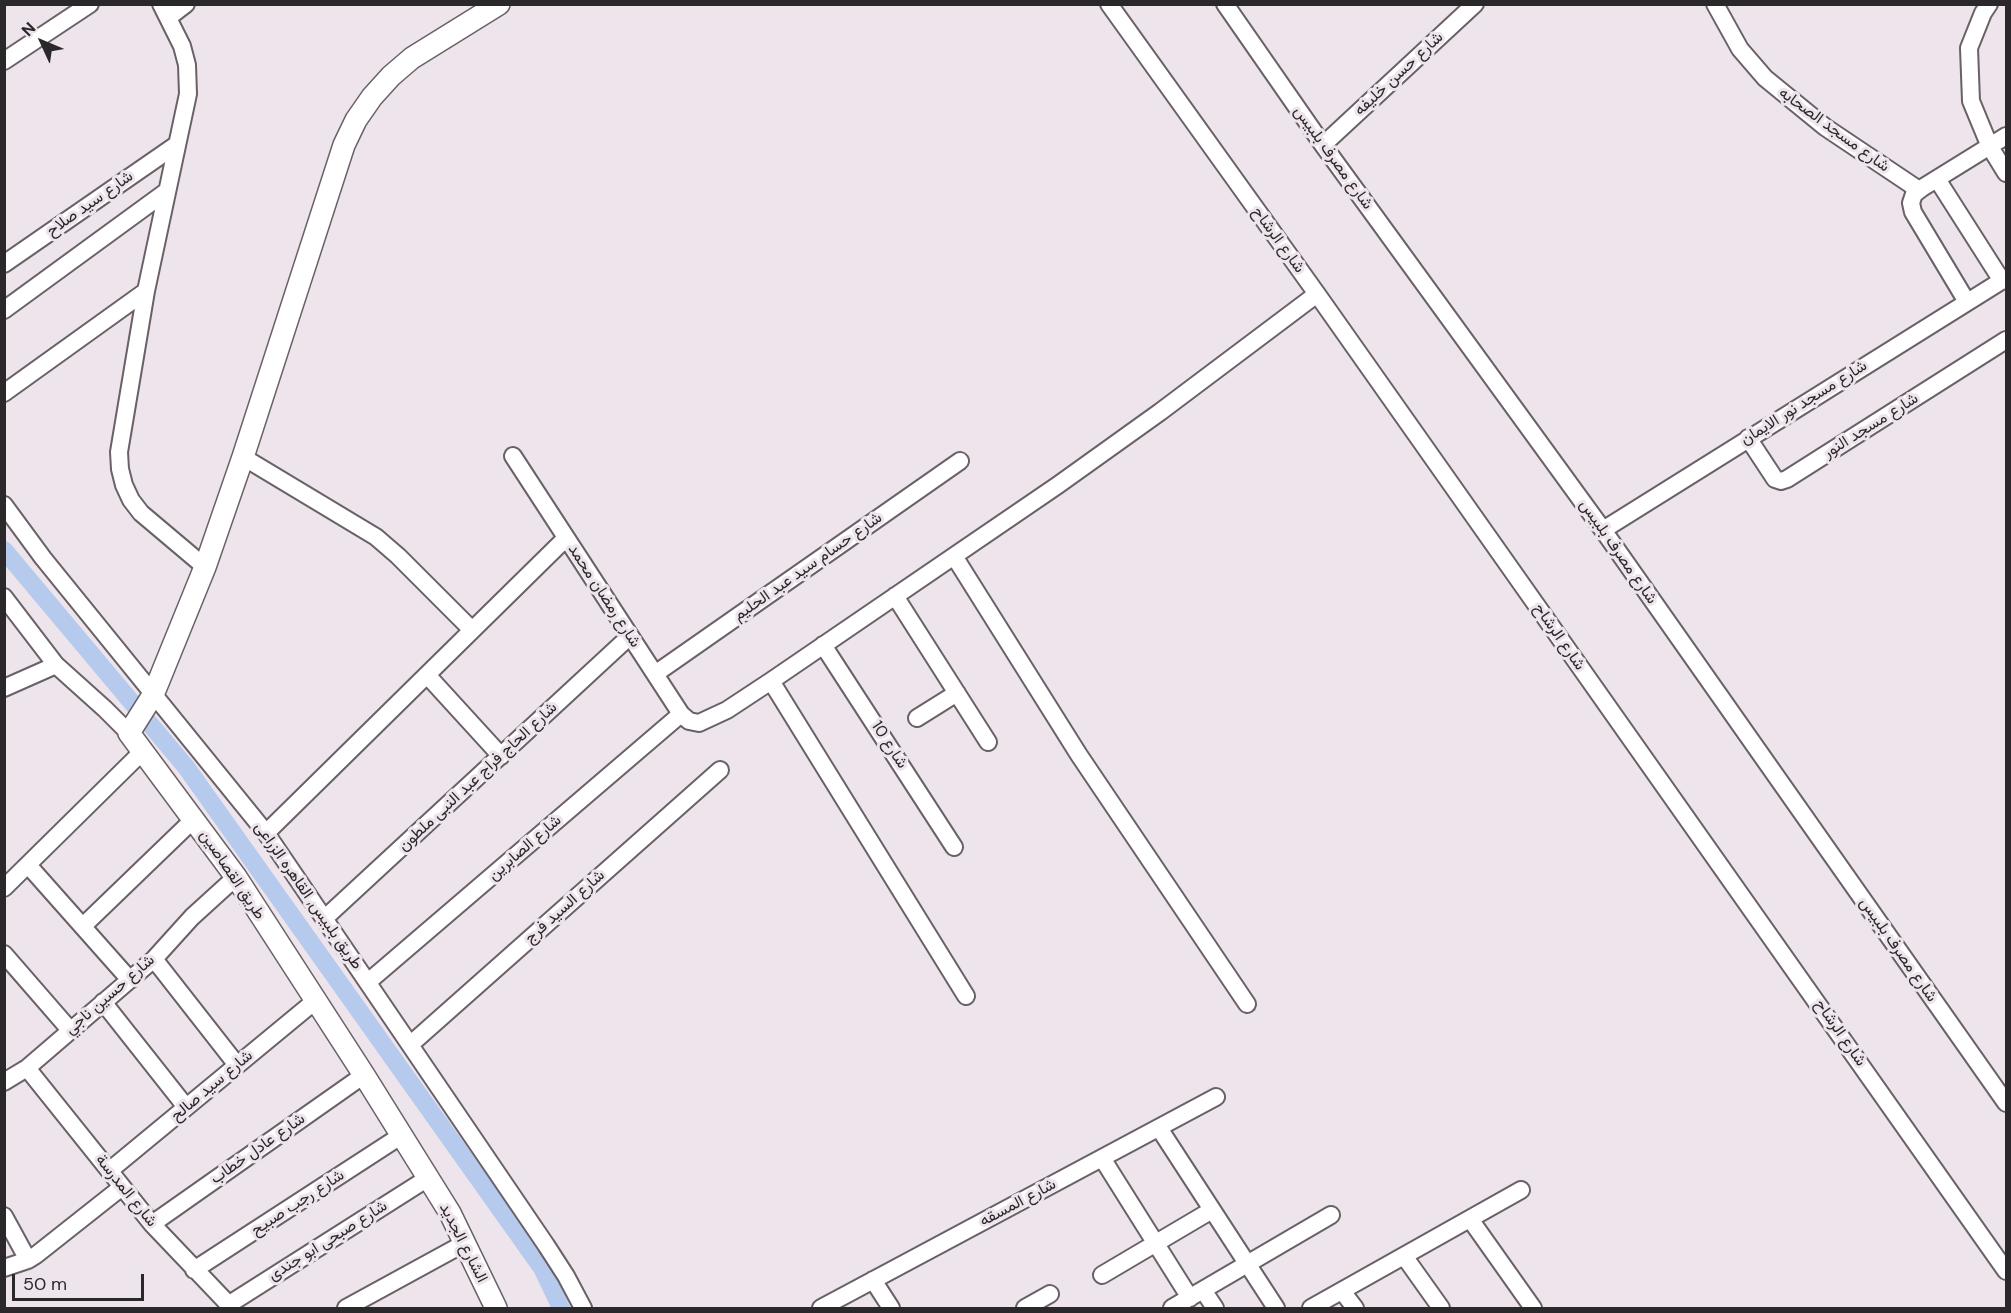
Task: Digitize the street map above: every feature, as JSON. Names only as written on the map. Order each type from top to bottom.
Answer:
[{"type":"street","points":[[4,61],[90,4]]},
{"type":"street","points":[[186,4],[165,11],[182,46],[188,94],[146,291],[119,452],[120,469],[131,500],[141,513],[205,567]]},
{"type":"street","points":[[131,730],[151,699],[205,567],[344,145],[356,120],[372,97],[405,64],[499,4]]},
{"type":"street","name":"شارع الرشاح","points":[[1109,4],[1317,294],[2007,1271]]},
{"type":"street","name":"شارع مصرف بلبيس","points":[[1225,4],[1323,145],[1603,530],[2007,1103]]},
{"type":"street","name":"شارع حسن خليفه","points":[[1323,145],[1474,4]]},
{"type":"street","name":"شارع مسجد الصحابه","points":[[1715,4],[1740,49],[1765,78],[1825,127],[1919,190]]},
{"type":"street","points":[[1989,4],[1969,48],[1971,101],[1989,147],[2007,173]]},
{"type":"street","points":[[1967,302],[1913,212],[1911,203],[1914,194],[1919,190],[2007,136]]},
{"type":"street","name":"شارع سيد صلاح","points":[[4,264],[176,145]]},
{"type":"street","points":[[1937,179],[2004,279]]},
{"type":"street","points":[[4,309],[167,191]]},
{"type":"street","name":"شارع مسجد نور الايمان","points":[[1603,530],[2004,279]]},
{"type":"street","points":[[4,393],[146,291]]},
{"type":"street","points":[[681,714],[694,723],[704,722],[771,681],[1058,485],[1317,294]]},
{"type":"street","name":"شارع مسجد النور","points":[[1748,438],[1770,475],[1781,481],[1787,479],[2007,340]]},
{"type":"street","name":"شارع رمضان محمد","points":[[513,456],[681,714]]},
{"type":"street","points":[[243,457],[376,537],[472,630]]},
{"type":"street","name":"شارع حسام سيد عبد الحليم","points":[[655,674],[960,461]]},
{"type":"street","name":"طريق بلبيس, القاهره الزراعى","points":[[4,505],[151,699],[266,833],[546,1245],[583,1308]]},
{"type":"street","points":[[266,833],[566,538]]},
{"type":"street","points":[[954,556],[1079,755],[1247,1004]]},
{"type":"street","points":[[895,596],[988,742]]},
{"type":"street","name":"طريق القصاصين","points":[[4,597],[56,665],[131,730],[143,751],[236,877],[428,1178]]},
{"type":"street","name":"شارع الحاج فراج عبد النبى ملطون","points":[[325,918],[630,636]]},
{"type":"street","name":"شارع 10","points":[[823,645],[954,847]]},
{"type":"street","points":[[4,688],[56,665]]},
{"type":"street","points":[[427,675],[501,756]]},
{"type":"street","points":[[771,681],[966,996]]},
{"type":"street","points":[[917,718],[957,693]]},
{"type":"street","name":"شارع الصابرين","points":[[368,982],[681,714]]},
{"type":"street","points":[[4,888],[143,751]]},
{"type":"street","name":"شارع السيد فرج","points":[[411,1044],[720,770]]},
{"type":"street","points":[[82,926],[194,819]]},
{"type":"street","points":[[28,865],[130,980]]},
{"type":"street","name":"شارع حسين ناجي","points":[[6,1079],[27,1068],[154,959],[176,932],[236,877]]},
{"type":"street","points":[[4,954],[70,1030]]},
{"type":"street","points":[[154,959],[237,1065]]},
{"type":"street","name":"شارع سيد صالح","points":[[109,1171],[315,1000]]},
{"type":"street","points":[[103,1002],[186,1107]]},
{"type":"street","name":"شارع المدرسة","points":[[27,1068],[152,1224],[230,1306]]},
{"type":"street","name":"شارع عادل خطاب","points":[[152,1224],[363,1075]]},
{"type":"street","name":"شارع المسقه","points":[[820,1308],[1216,1097]]},
{"type":"street","points":[[1159,1128],[1276,1308]]},
{"type":"street","name":"شارع رجب صبيح","points":[[194,1270],[402,1135]]},
{"type":"street","points":[[1102,1158],[1156,1243],[1197,1294],[1215,1308]]},
{"type":"street","name":"الشارع الجديد","points":[[428,1178],[465,1243],[494,1308]]},
{"type":"street","name":"شارع صبحى ابو جندى","points":[[230,1306],[428,1178]]},
{"type":"street","points":[[4,1268],[28,1260],[122,1187]]},
{"type":"street","points":[[1311,1308],[1521,1190]]},
{"type":"street","points":[[1102,1275],[1212,1210]]},
{"type":"street","points":[[1172,1308],[1330,1215]]},
{"type":"street","points":[[4,1216],[28,1260]]},
{"type":"street","points":[[1470,1219],[1533,1308]]},
{"type":"street","points":[[346,1308],[465,1243]]},
{"type":"street","points":[[1404,1256],[1441,1308]]},
{"type":"street","points":[[873,1280],[891,1308]]},
{"type":"street","points":[[1342,1291],[1355,1308]]},
{"type":"street","points":[[1025,1308],[1047,1300]]},
{"type":"waterway","points":[[4,550],[186,767],[542,1268],[561,1308]]}]
